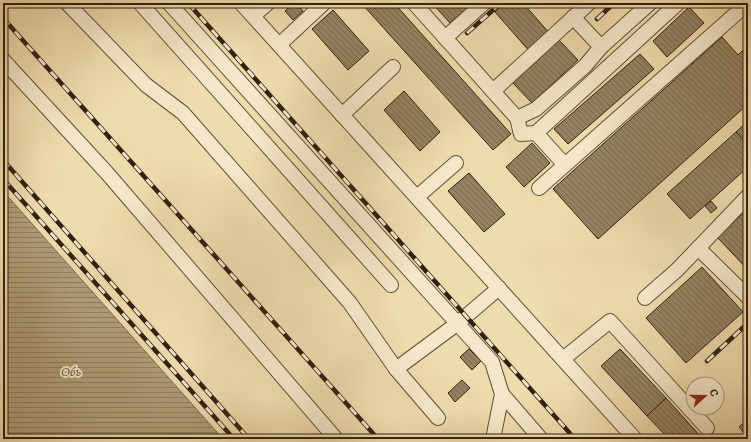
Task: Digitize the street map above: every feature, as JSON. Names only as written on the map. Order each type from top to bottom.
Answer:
[{"type":"lane","points":[[67,3],[146,85],[183,113],[350,303],[396,369],[438,418]]},
{"type":"lane","points":[[140,3],[391,285]]},
{"type":"lane","points":[[168,3],[492,362],[502,394],[541,439]]},
{"type":"lane","points":[[241,3],[635,439]]},
{"type":"lane","points":[[253,16],[268,3]]},
{"type":"lane","points":[[414,3],[517,118],[521,134],[536,133],[678,3]]},
{"type":"lane","points":[[445,38],[484,3]]},
{"type":"lane","points":[[493,91],[589,3]]},
{"type":"lane","points":[[517,118],[536,109],[584,66],[601,46],[650,3]]},
{"type":"lane","points":[[539,188],[748,3]]},
{"type":"lane","points":[[279,45],[323,4]]},
{"type":"lane","points":[[573,17],[601,46]]},
{"type":"lane","points":[[3,60],[107,173],[336,439]]},
{"type":"lane","points":[[342,115],[393,67]]},
{"type":"lane","points":[[536,133],[565,165]]},
{"type":"lane","points":[[417,197],[456,163]]},
{"type":"lane","points":[[645,298],[677,270],[748,196]]},
{"type":"lane","points":[[698,248],[748,297]]},
{"type":"lane","points":[[396,369],[458,323],[499,288]]},
{"type":"lane","points":[[563,359],[610,321],[707,428]]},
{"type":"lane","points":[[493,439],[502,394]]},
{"type":"water","name":"Обь","points":[[3,191],[223,439],[3,439]]},
{"type":"building","points":[[296,3],[303,11],[293,20],[285,11]]},
{"type":"building","points":[[366,3],[394,3],[511,134],[493,150],[363,5]]},
{"type":"building","points":[[432,3],[473,3],[450,23]]},
{"type":"building","points":[[505,3],[523,3],[551,35],[531,53],[495,12]]},
{"type":"building","points":[[689,7],[704,23],[667,57],[653,41]]},
{"type":"building","points":[[333,10],[369,51],[348,70],[312,29]]},
{"type":"building","points":[[722,37],[738,55],[744,49],[748,53],[748,104],[598,239],[553,189]]},
{"type":"building","points":[[559,40],[578,60],[532,103],[513,83]]},
{"type":"building","points":[[640,54],[654,69],[568,144],[554,129]]},
{"type":"building","points":[[404,91],[440,132],[420,151],[384,110]]},
{"type":"building","points":[[748,121],[748,145],[736,132]]},
{"type":"building","points":[[736,132],[748,145],[748,167],[690,219],[667,194]]},
{"type":"building","points":[[532,143],[550,163],[524,187],[506,167]]},
{"type":"building","points":[[469,173],[505,214],[484,232],[448,191]]},
{"type":"building","points":[[711,201],[717,208],[711,213],[705,206]]},
{"type":"building","points":[[748,209],[748,270],[717,237]]},
{"type":"building","points":[[702,267],[743,312],[686,363],[646,318]]},
{"type":"building","points":[[469,349],[481,361],[472,370],[460,357]]},
{"type":"building","points":[[620,349],[666,398],[647,416],[601,366]]},
{"type":"building","points":[[462,380],[470,388],[455,402],[448,393]]},
{"type":"building","points":[[666,398],[703,439],[669,439],[647,416]]},
{"type":"building","points":[[748,419],[748,438],[739,427]]},
{"type":"railway","points":[[188,3],[575,439]]},
{"type":"railway","points":[[467,33],[501,3]]},
{"type":"railway","points":[[597,19],[614,3]]},
{"type":"railway","points":[[3,18],[378,439]]},
{"type":"railway","points":[[3,160],[249,439]]},
{"type":"railway","points":[[3,179],[234,439]]},
{"type":"railway","points":[[707,361],[748,323]]}]
